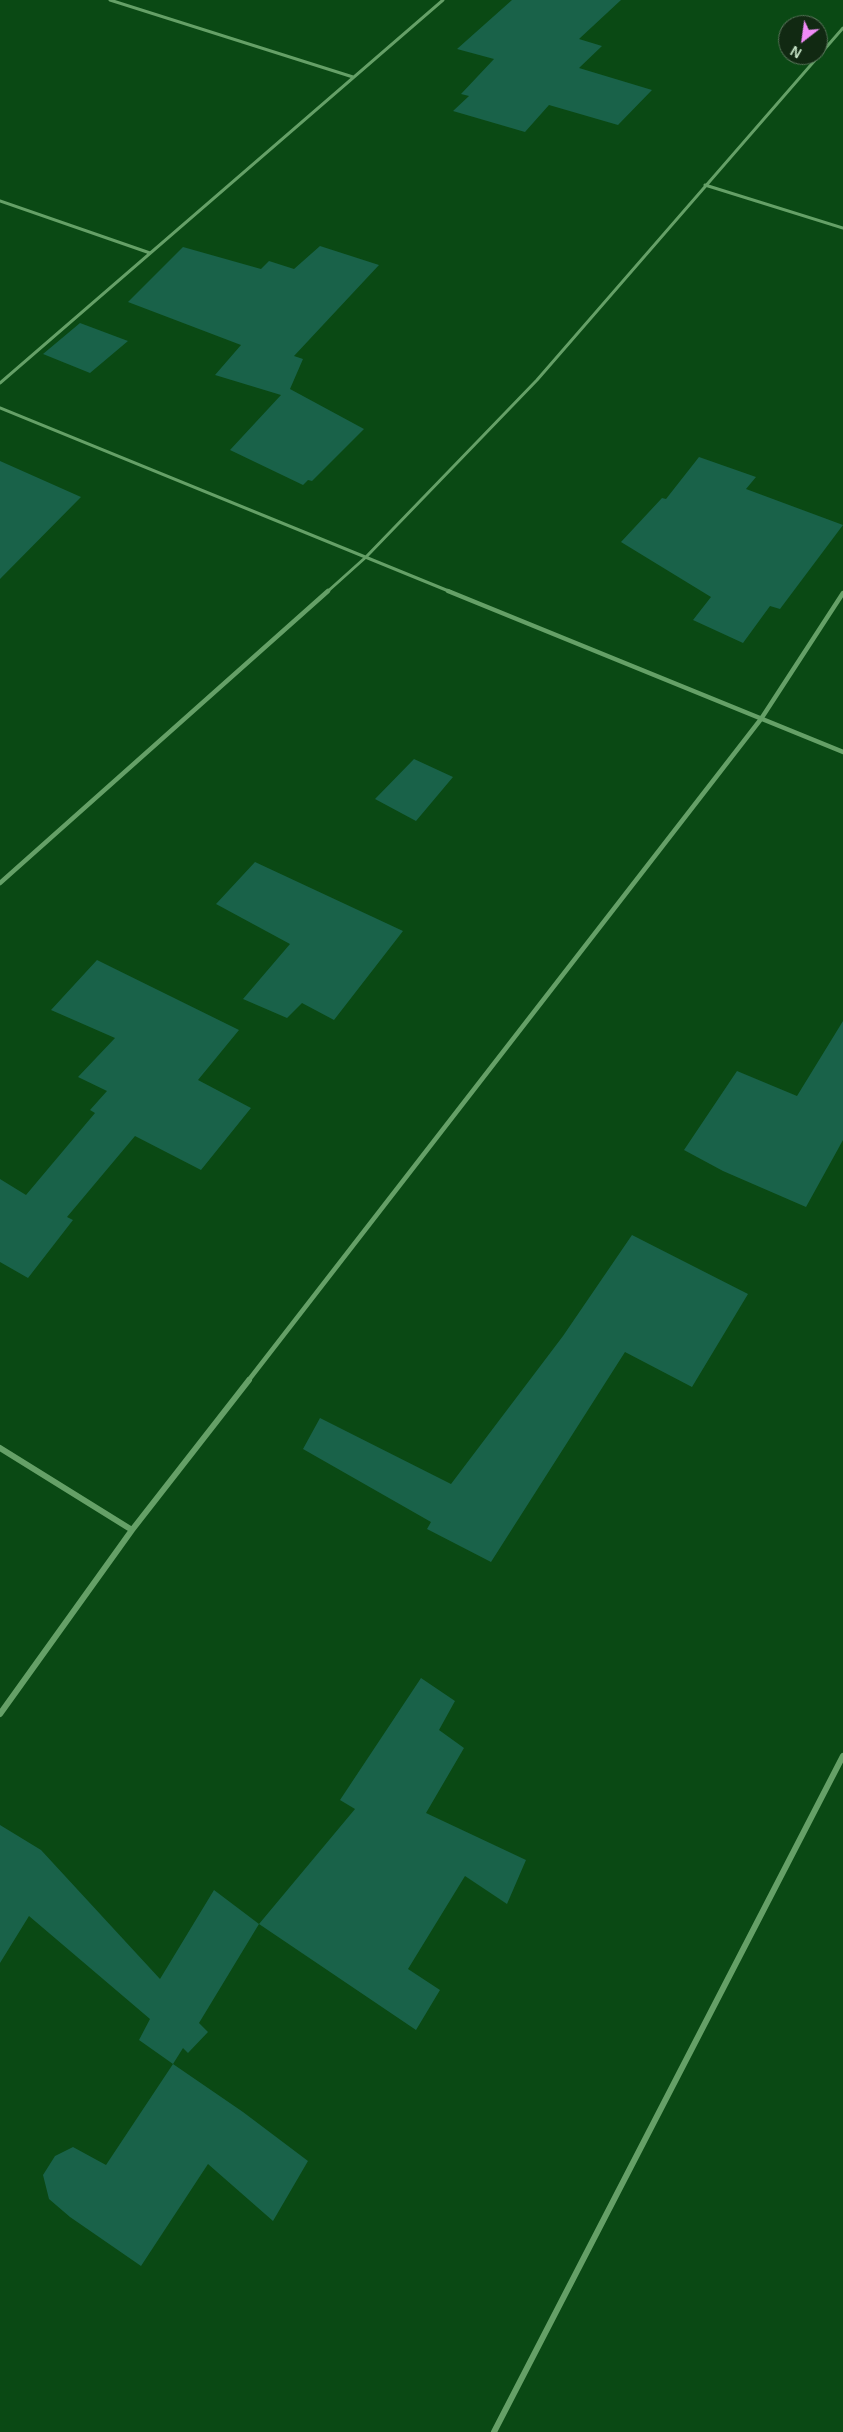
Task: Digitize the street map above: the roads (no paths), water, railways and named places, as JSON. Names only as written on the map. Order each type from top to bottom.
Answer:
[{"type":"street","points":[[110,0],[354,77]]},
{"type":"street","points":[[0,383],[443,0]]},
{"type":"street","points":[[0,882],[366,557],[537,380],[843,28]]},
{"type":"street","points":[[705,185],[843,228]]},
{"type":"street","points":[[0,201],[150,253]]},
{"type":"street","points":[[0,408],[843,752]]},
{"type":"street","points":[[0,1714],[132,1530],[761,719],[843,594]]},
{"type":"street","points":[[0,1448],[132,1530]]},
{"type":"street","points":[[494,2432],[843,1756]]}]
